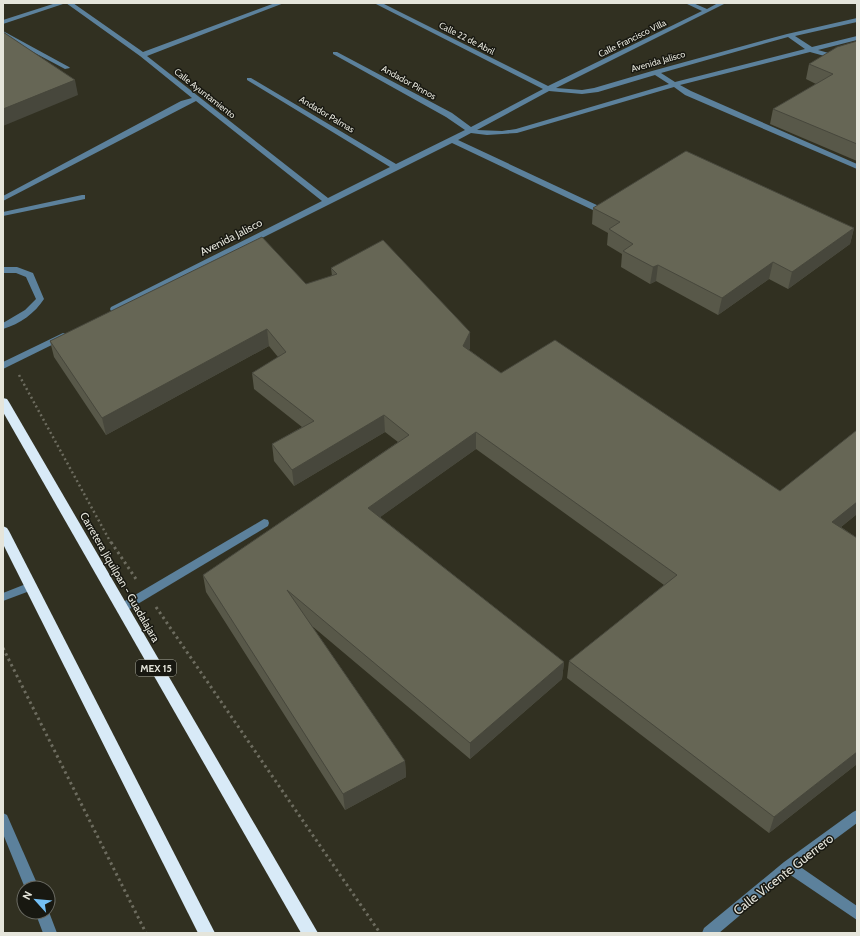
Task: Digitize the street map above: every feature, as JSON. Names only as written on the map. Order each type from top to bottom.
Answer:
[{"type":"highway","name":"Carretera Jiquilpan - Guadalajara","points":[[3,402],[310,933]]},
{"type":"highway","points":[[3,531],[207,933]]},
{"type":"street","points":[[3,22],[63,3]]},
{"type":"street","name":"Calle Ayuntamiento","points":[[69,3],[142,55],[327,201]]},
{"type":"street","points":[[142,55],[281,3]]},
{"type":"street","name":"Calle 22 de Abril","points":[[377,3],[548,89]]},
{"type":"street","points":[[688,3],[707,11]]},
{"type":"street","name":"Calle Francisco Villa","points":[[548,89],[724,3]]},
{"type":"street","name":"Avenida Jalisco","points":[[110,312],[327,201],[471,131],[548,89],[582,92],[595,90],[654,72],[789,35],[857,20]]},
{"type":"street","points":[[3,33],[67,68]]},
{"type":"street","points":[[789,35],[811,50],[857,62]]},
{"type":"street","points":[[471,131],[495,133],[517,131],[673,85],[857,38]]},
{"type":"street","name":"Andador Pinnos","points":[[335,53],[449,115],[471,131]]},
{"type":"street","points":[[654,72],[688,93],[857,167]]},
{"type":"street","name":"Andador Palmas","points":[[249,79],[395,167]]},
{"type":"street","points":[[3,199],[184,103],[197,98]]},
{"type":"street","points":[[452,140],[598,209]]},
{"type":"street","points":[[3,214],[82,197]]},
{"type":"street","points":[[3,270],[17,270],[30,275],[40,299],[34,308],[24,316],[3,326]]},
{"type":"street","points":[[3,366],[68,333]]},
{"type":"street","points":[[122,608],[264,523]]},
{"type":"street","points":[[3,597],[30,586]]},
{"type":"street","name":"Calle Vicente Guerrero","points":[[709,933],[789,866],[857,816]]},
{"type":"street","points":[[3,819],[29,880]]},
{"type":"street","points":[[789,866],[857,914]]},
{"type":"street","points":[[45,920],[50,933]]},
{"type":"path","points":[[12,362],[108,538],[380,933]]},
{"type":"path","points":[[3,648],[146,933]]},
{"type":"building","points":[[3,32],[75,80],[3,109]]},
{"type":"building","points":[[857,41],[857,144],[773,109],[833,74],[809,64],[837,47]]},
{"type":"building","points":[[686,151],[854,228],[792,272],[773,262],[722,298],[658,265],[653,267],[623,251],[633,244],[609,229],[620,222],[593,208]]},
{"type":"building","points":[[262,237],[306,284],[337,274],[331,268],[383,240],[470,332],[463,346],[501,373],[555,340],[780,491],[857,430],[857,502],[832,522],[857,538],[857,752],[774,817],[569,661],[677,575],[476,432],[368,508],[564,662],[470,743],[287,590],[405,761],[343,794],[203,575],[409,435],[384,415],[292,470],[272,444],[314,421],[252,373],[286,352],[267,329],[102,418],[50,341]]}]
